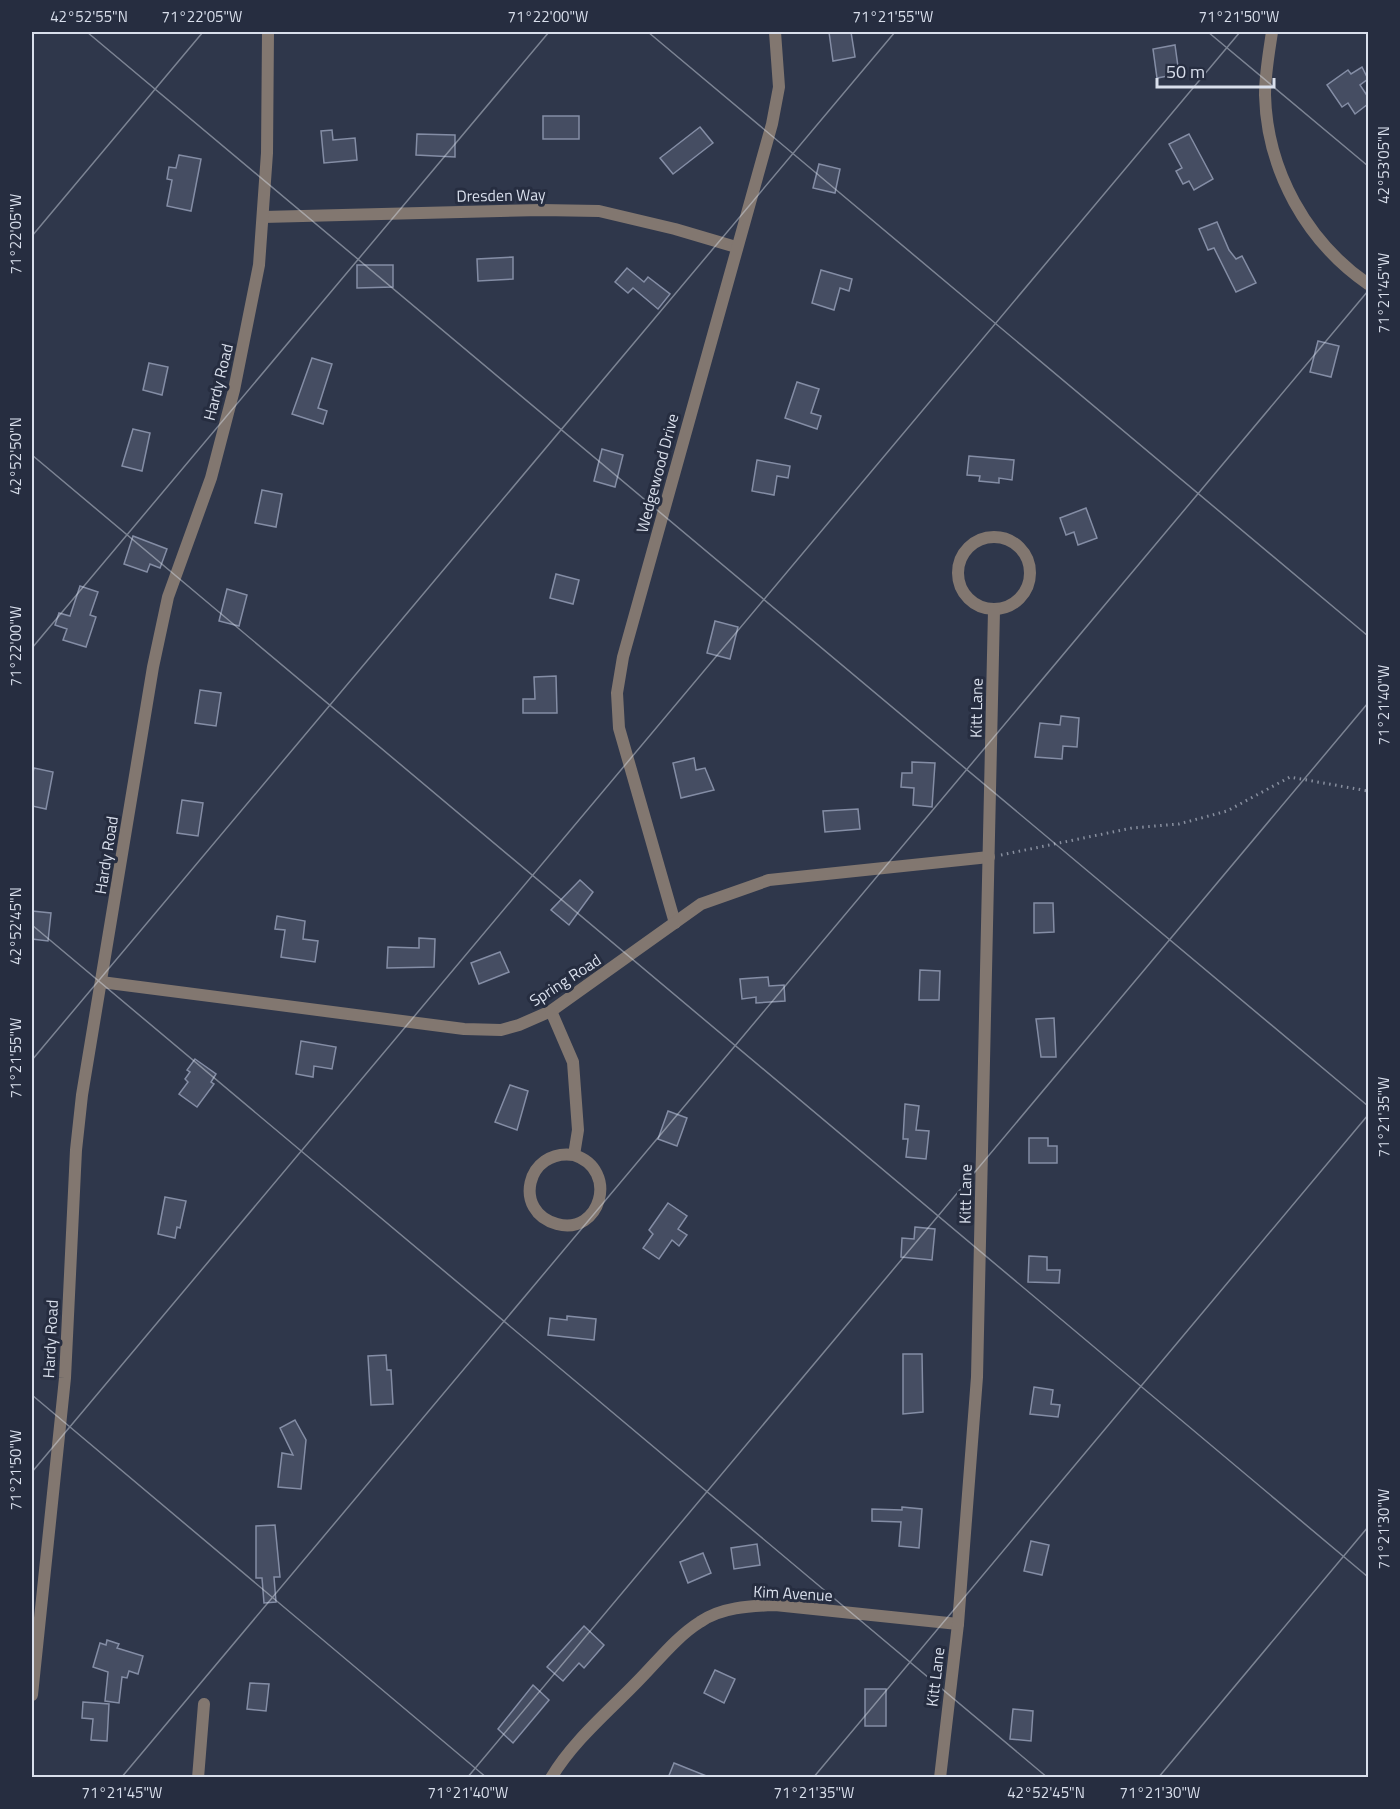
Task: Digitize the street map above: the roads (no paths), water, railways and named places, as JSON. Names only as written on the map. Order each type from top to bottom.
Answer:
[{"type":"street","name":"Hardy Road","points":[[32,1695],[66,1360],[76,1150],[153,667],[168,597],[211,478],[234,390],[259,265],[267,153],[268,32]]},
{"type":"street","name":"Wedgewood Drive","points":[[675,923],[628,764],[619,728],[617,693],[627,646],[735,247],[772,124],[779,87],[775,32]]},
{"type":"street","points":[[1272,32],[1266,103],[1268,131],[1285,184],[1301,217],[1323,246],[1349,271],[1368,285]]},
{"type":"street","name":"Dresden Way","points":[[263,217],[541,210],[599,211],[675,229],[735,247]]},
{"type":"street","points":[[988,537],[1012,541],[1028,559],[1031,570],[1025,593],[1017,602],[994,610],[972,602],[959,582],[958,570],[964,554],[977,541],[988,537]]},
{"type":"street","name":"Kitt Lane","points":[[940,1778],[958,1624],[977,1377],[994,610]]},
{"type":"street","name":"Spring Road","points":[[101,982],[481,1031],[501,1030],[551,1011],[675,923],[718,896],[769,880],[989,857]]},
{"type":"street","points":[[551,1011],[573,1062],[578,1130],[574,1155]]},
{"type":"street","points":[[560,1154],[574,1155],[587,1161],[596,1172],[601,1185],[600,1199],[593,1212],[582,1221],[569,1225],[555,1224],[543,1217],[534,1206],[530,1194],[531,1180],[537,1167],[547,1158],[560,1154]]},
{"type":"street","name":"Kim Avenue","points":[[551,1778],[574,1747],[673,1645],[699,1622],[716,1613],[749,1606],[775,1605],[958,1624]]},
{"type":"street","points":[[198,1778],[204,1704]]}]
